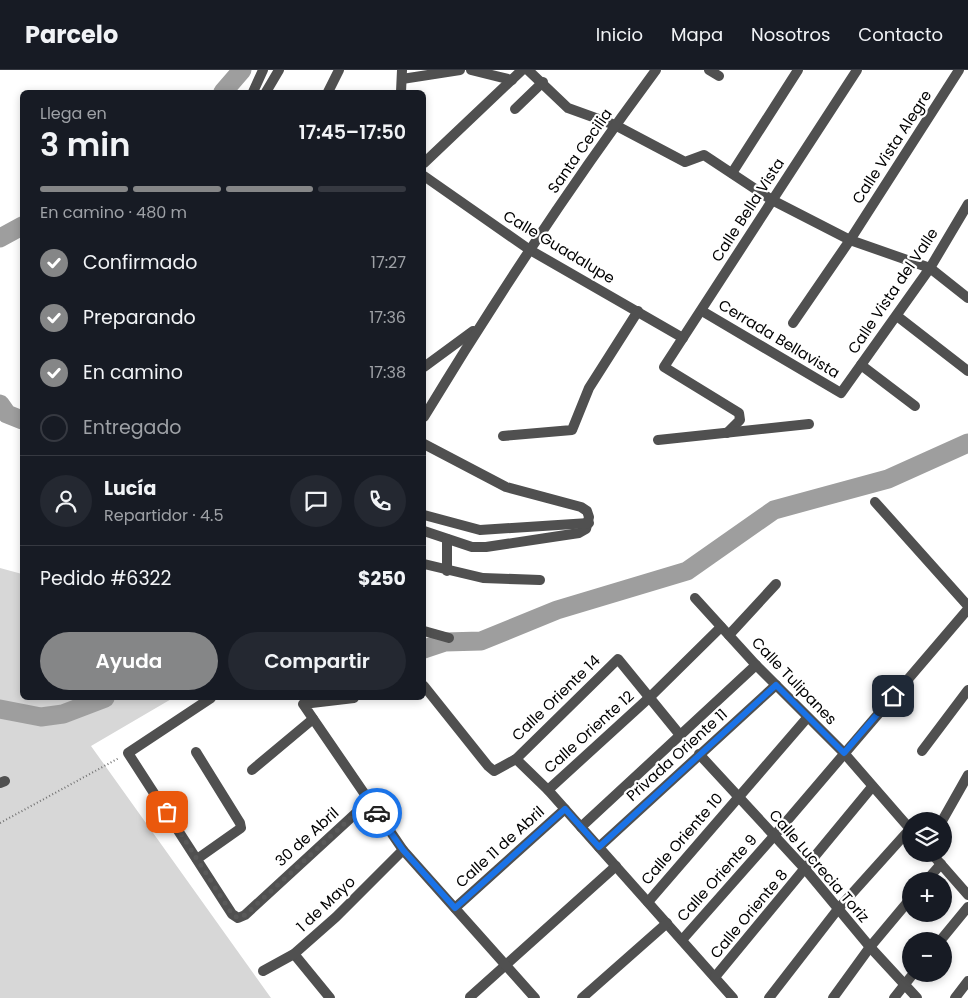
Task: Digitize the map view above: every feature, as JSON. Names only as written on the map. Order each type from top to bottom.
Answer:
[{"type":"street","points":[[254,90],[263,70]]},
{"type":"street","points":[[267,90],[279,70]]},
{"type":"street","points":[[329,90],[339,70]]},
{"type":"street","points":[[401,90],[402,75],[460,70]]},
{"type":"street","points":[[471,70],[512,80]]},
{"type":"street","points":[[426,161],[522,70]]},
{"type":"street","points":[[528,70],[543,82],[568,108],[615,126],[685,162],[704,155],[772,200],[850,240],[930,268],[968,298]]},
{"type":"street","name":"Santa Cecilia","points":[[426,414],[480,325],[530,250],[656,70]]},
{"type":"street","points":[[709,70],[719,76]]},
{"type":"street","points":[[732,173],[798,70]]},
{"type":"street","name":"Calle Bella Vista","points":[[727,434],[740,420],[739,413],[664,367],[857,70]]},
{"type":"street","name":"Calle Vista Alegre","points":[[793,323],[850,240],[959,70]]},
{"type":"street","points":[[515,109],[543,82]]},
{"type":"street","name":"Calle Guadalupe","points":[[426,177],[530,250],[683,338]]},
{"type":"street","name":"Calle Vista del Valle","points":[[841,393],[930,268],[968,204]]},
{"type":"street","points":[[503,436],[572,430],[588,388],[638,311]]},
{"type":"street","name":"Cerrada Bellavista","points":[[702,311],[841,393]]},
{"type":"street","points":[[897,316],[968,371]]},
{"type":"street","points":[[426,366],[480,325]]},
{"type":"street","points":[[861,365],[915,406]]},
{"type":"street","points":[[658,440],[809,424]]},
{"type":"street","points":[[426,445],[506,487],[581,507],[587,511],[589,523],[586,529],[579,533],[486,547],[472,546],[426,532]]},
{"type":"street","points":[[875,502],[968,608]]},
{"type":"street","points":[[426,516],[480,530],[589,523]]},
{"type":"street","points":[[447,539],[447,570]]},
{"type":"street","points":[[426,565],[483,578],[540,580]]},
{"type":"street","points":[[728,635],[776,584]]},
{"type":"street","name":"Calle Tulipanes","points":[[695,598],[756,665],[844,753],[902,819]]},
{"type":"street","name":"Calle Oriente 9","points":[[682,940],[774,836],[968,608]]},
{"type":"street","name":"Calle Oriente 12","points":[[548,790],[650,697],[721,627]]},
{"type":"street","points":[[426,632],[449,638]]},
{"type":"street","name":"Calle Oriente 14","points":[[426,688],[494,771],[516,759],[618,659],[650,697]]},
{"type":"street","points":[[581,827],[756,665]]},
{"type":"street","name":"Privada Oriente 11","points":[[599,847],[776,685]]},
{"type":"street","points":[[922,750],[968,690]]},
{"type":"street","points":[[650,697],[680,735]]},
{"type":"street","points":[[196,752],[240,823],[241,828],[197,859],[128,753],[208,700]]},
{"type":"street","points":[[337,700],[303,704],[368,802],[403,850],[506,965],[532,997]]},
{"type":"street","points":[[252,770],[313,718]]},
{"type":"street","name":"Calle Oriente 10","points":[[648,902],[807,718]]},
{"type":"street","name":"Calle Lucrecia Toriz","points":[[699,754],[806,870],[870,947],[917,998]]},
{"type":"street","points":[[516,759],[548,790],[730,994],[718,998]]},
{"type":"street","points":[[947,812],[968,775]]},
{"type":"street","name":"Calle Oriente 8","points":[[715,977],[806,870],[872,787]]},
{"type":"street","name":"30 de Abril","points":[[197,859],[232,914],[238,918],[245,915],[368,802]]},
{"type":"street","name":"Calle 11 de Abril","points":[[455,908],[565,809]]},
{"type":"street","points":[[769,998],[838,909],[902,839]]},
{"type":"street","name":"1 de Mayo","points":[[264,971],[294,954],[336,917],[403,850]]},
{"type":"street","points":[[934,872],[941,864],[967,891]]},
{"type":"street","points":[[470,997],[616,866]]},
{"type":"street","points":[[947,932],[968,907]]},
{"type":"street","points":[[833,998],[870,947],[902,909]]},
{"type":"street","points":[[582,998],[667,923]]},
{"type":"street","points":[[294,954],[330,998]]},
{"type":"street","points":[[955,998],[968,981]]},
{"type":"street","points":[[894,998],[906,982]]},
{"type":"path","points":[[0,823],[128,753]]},
{"type":"shaded area","points":[[0,568],[20,573],[20,700],[170,700],[91,746],[271,998],[0,998]]},
{"type":"waterway","points":[[225,90],[242,70]]},
{"type":"waterway","points":[[0,238],[20,227]]},
{"type":"waterway","points":[[0,404],[7,414],[20,419]]},
{"type":"waterway","points":[[426,648],[445,642],[481,641],[557,610],[687,571],[774,510],[888,479],[968,443]]},
{"type":"waterway","points":[[0,709],[41,717],[63,714],[100,700]]},
{"type":"way so far","points":[[167,812],[232,914],[238,918],[245,915],[300,862],[368,802],[377,813]]},
{"type":"route","points":[[377,813],[403,850],[455,908],[565,809],[599,847],[776,685],[844,753],[893,696]]}]
